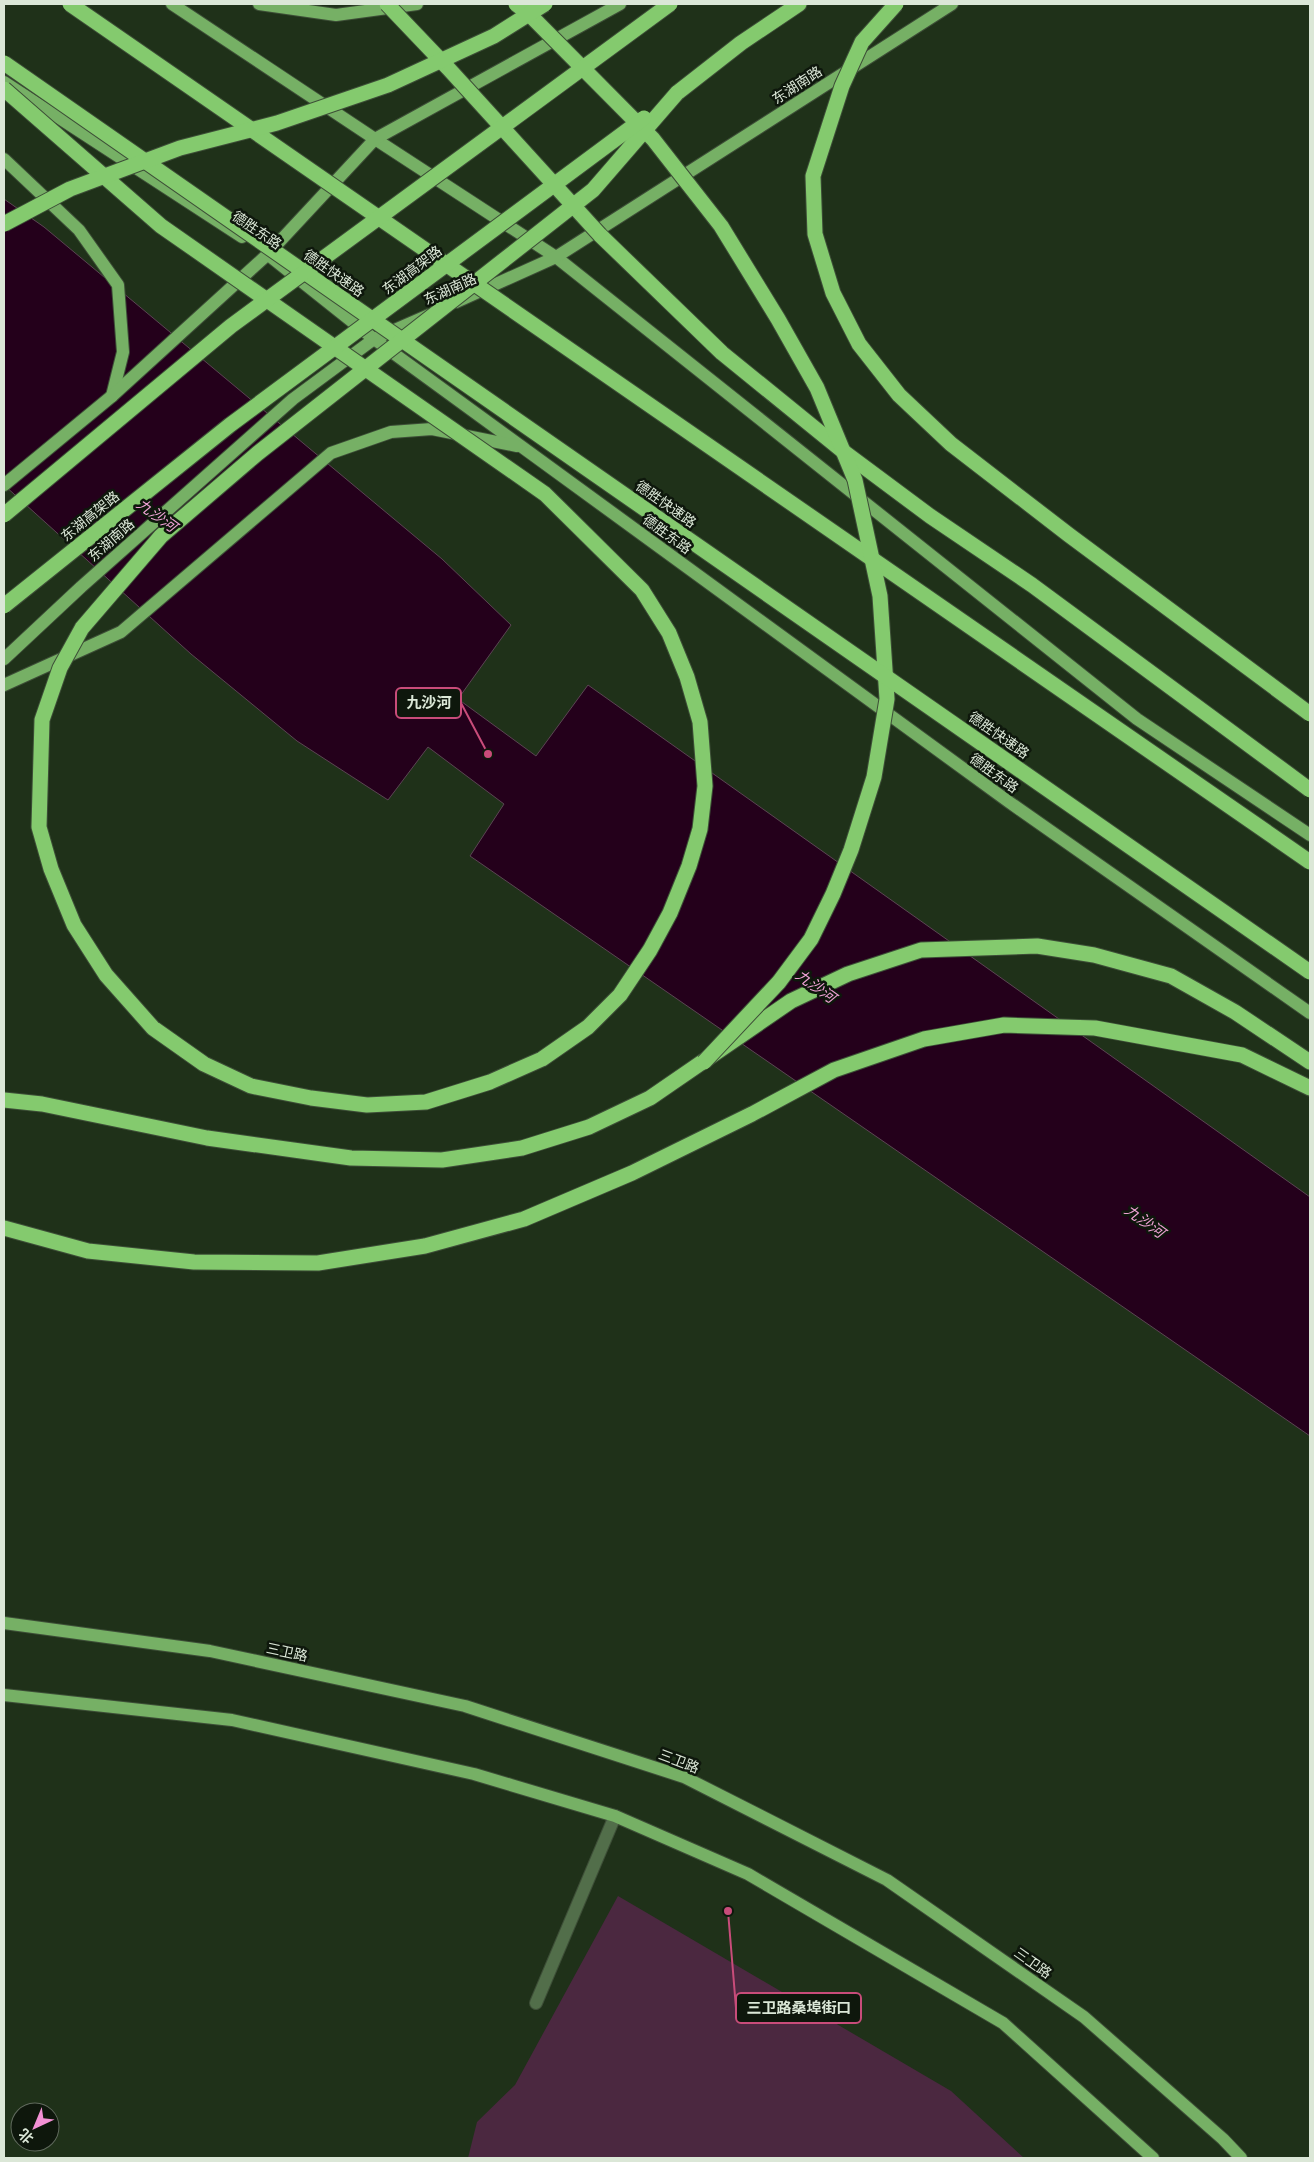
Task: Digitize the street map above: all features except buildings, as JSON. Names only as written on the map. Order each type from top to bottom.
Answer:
[{"type":"highway","points":[[70,4],[1310,862]]},
{"type":"highway","points":[[387,4],[600,234],[722,353],[844,452],[930,516],[1032,585],[1310,790]]},
{"type":"highway","points":[[516,4],[653,139],[721,226],[778,319],[817,388],[855,480],[880,596],[887,699],[874,776],[851,850],[833,894],[811,939],[779,982],[704,1062]]},
{"type":"highway","points":[[4,224],[70,189],[180,148],[277,123],[388,84],[494,36],[545,4]]},
{"type":"highway","points":[[4,515],[231,326],[670,4]]},
{"type":"highway","name":"东湖高架路","points":[[4,606],[230,425],[677,93],[741,43],[799,4]]},
{"type":"highway","points":[[896,4],[862,42],[842,86],[813,176],[814,234],[833,293],[859,344],[899,395],[951,444],[1069,536],[1310,714]]},
{"type":"highway","name":"德胜快速路","points":[[4,63],[1310,972]]},
{"type":"highway","points":[[4,89],[162,226],[357,363],[365,368],[374,374],[545,494],[642,590],[670,633],[687,677],[700,722],[705,786],[700,829],[689,866],[670,913],[650,950],[620,995],[588,1027],[542,1058],[490,1082],[426,1102],[367,1105],[311,1098],[251,1086],[204,1064],[153,1028],[106,975],[74,925],[51,869],[39,827],[42,720],[60,668],[82,628],[161,536],[258,453],[313,411],[360,374],[367,368],[468,288],[593,190],[677,93]]},
{"type":"highway","points":[[4,1100],[42,1104],[207,1138],[351,1158],[442,1160],[522,1148],[589,1127],[650,1098],[791,1001],[848,974],[921,950],[1037,946],[1094,955],[1170,976],[1235,1012],[1310,1062]]},
{"type":"highway","points":[[4,1228],[88,1251],[194,1262],[318,1263],[425,1246],[524,1220],[623,1177],[752,1114],[834,1070],[924,1039],[1004,1025],[1095,1028],[1242,1055],[1310,1088]]},
{"type":"main road","points":[[172,4],[556,257],[1137,719],[1310,835]]},
{"type":"main road","points":[[259,4],[336,15],[417,4]]},
{"type":"main road","points":[[4,485],[112,396],[268,254],[375,139],[620,4]]},
{"type":"main road","name":"东湖南路","points":[[4,659],[80,587],[293,399],[374,339],[556,257],[952,4]]},
{"type":"main road","name":"德胜东路","points":[[4,82],[268,254],[374,339],[1009,802],[1310,1013]]},
{"type":"main road","points":[[4,159],[79,230],[118,285],[123,352],[112,396]]},
{"type":"main road","points":[[4,685],[120,632],[331,453],[391,432],[432,429],[522,447]]},
{"type":"main road","name":"三卫路","points":[[4,1624],[210,1651],[465,1706],[684,1777],[887,1880],[1084,2017],[1223,2139],[1241,2158]]},
{"type":"main road","points":[[4,1695],[232,1720],[474,1774],[615,1816],[748,1874],[1003,2023],[1153,2158]]},
{"type":"lane","points":[[536,2003],[615,1816]]},
{"type":"shaded area","points":[[618,1896],[951,2091],[1024,2158],[468,2158],[477,2122],[515,2085]]},
{"type":"water","points":[[4,199],[44,227],[442,559],[511,625],[458,699],[536,756],[588,685],[1310,1197],[1310,1436],[470,856],[504,804],[428,747],[388,800],[297,741],[191,654],[4,485]]},
{"type":"place","name":"九沙河","points":[[488,754]]},
{"type":"place","name":"三卫路桑埠街口","points":[[728,1911]]}]
